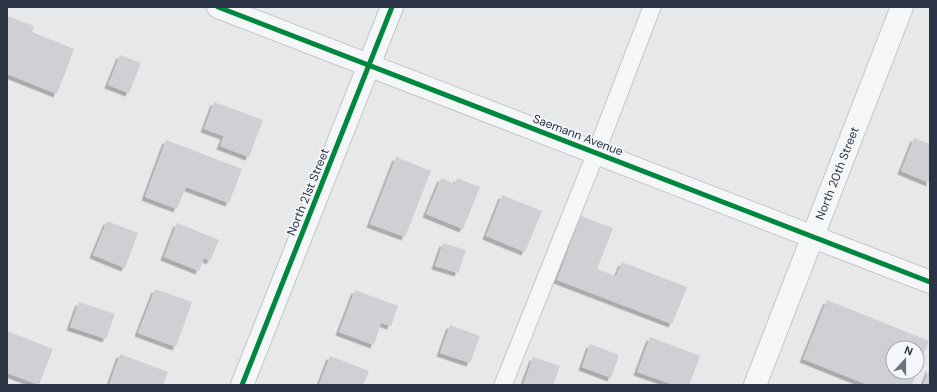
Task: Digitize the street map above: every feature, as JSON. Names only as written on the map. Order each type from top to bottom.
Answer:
[{"type":"street","name":"Saemann Avenue","points":[[218,7],[930,282]]},
{"type":"street","name":"North 21st Street","points":[[242,385],[370,66],[392,7]]},
{"type":"street","name":"North 20th Street","points":[[755,385],[902,7]]},
{"type":"lane","points":[[503,385],[596,153],[652,7]]},
{"type":"building","points":[[7,16],[34,26],[32,32],[74,49],[57,94],[7,74]]},
{"type":"building","points":[[120,55],[141,63],[129,93],[108,85]]},
{"type":"building","points":[[214,102],[263,120],[249,157],[220,146],[224,136],[204,129]]},
{"type":"building","points":[[914,138],[930,144],[930,183],[901,171]]},
{"type":"building","points":[[166,140],[242,169],[229,203],[186,187],[177,209],[145,197]]},
{"type":"building","points":[[396,157],[431,171],[405,237],[370,224]]},
{"type":"building","points":[[441,178],[455,184],[457,178],[480,187],[463,229],[426,214]]},
{"type":"building","points":[[502,195],[542,211],[525,252],[486,236]]},
{"type":"building","points":[[581,216],[613,228],[597,269],[616,276],[622,262],[687,287],[672,324],[557,280]]},
{"type":"building","points":[[107,221],[138,233],[125,268],[93,255]]},
{"type":"building","points":[[177,223],[219,240],[210,261],[204,258],[199,271],[164,257]]},
{"type":"building","points":[[443,243],[466,250],[458,273],[435,266]]},
{"type":"building","points":[[155,289],[192,302],[176,347],[138,333]]},
{"type":"building","points":[[355,290],[398,306],[391,326],[381,323],[374,345],[339,332]]},
{"type":"building","points":[[827,300],[929,341],[925,351],[925,340],[885,340],[885,380],[914,380],[912,385],[868,385],[803,359]]},
{"type":"building","points":[[79,302],[115,314],[106,339],[70,327]]},
{"type":"building","points":[[450,325],[480,336],[470,363],[440,353]]},
{"type":"building","points":[[7,331],[53,349],[39,385],[7,373]]},
{"type":"building","points":[[650,337],[700,356],[689,385],[674,385],[637,372]]},
{"type":"building","points":[[590,344],[619,355],[611,378],[582,367]]},
{"type":"building","points":[[120,354],[168,372],[163,385],[109,385]]},
{"type":"building","points":[[330,356],[369,371],[363,385],[319,385]]},
{"type":"building","points":[[533,357],[560,366],[553,385],[523,385]]},
{"type":"building","points":[[930,367],[930,385],[923,385]]},
{"type":"cycle path","points":[[218,7],[930,282]]},
{"type":"cycle path","points":[[242,385],[392,7]]}]
